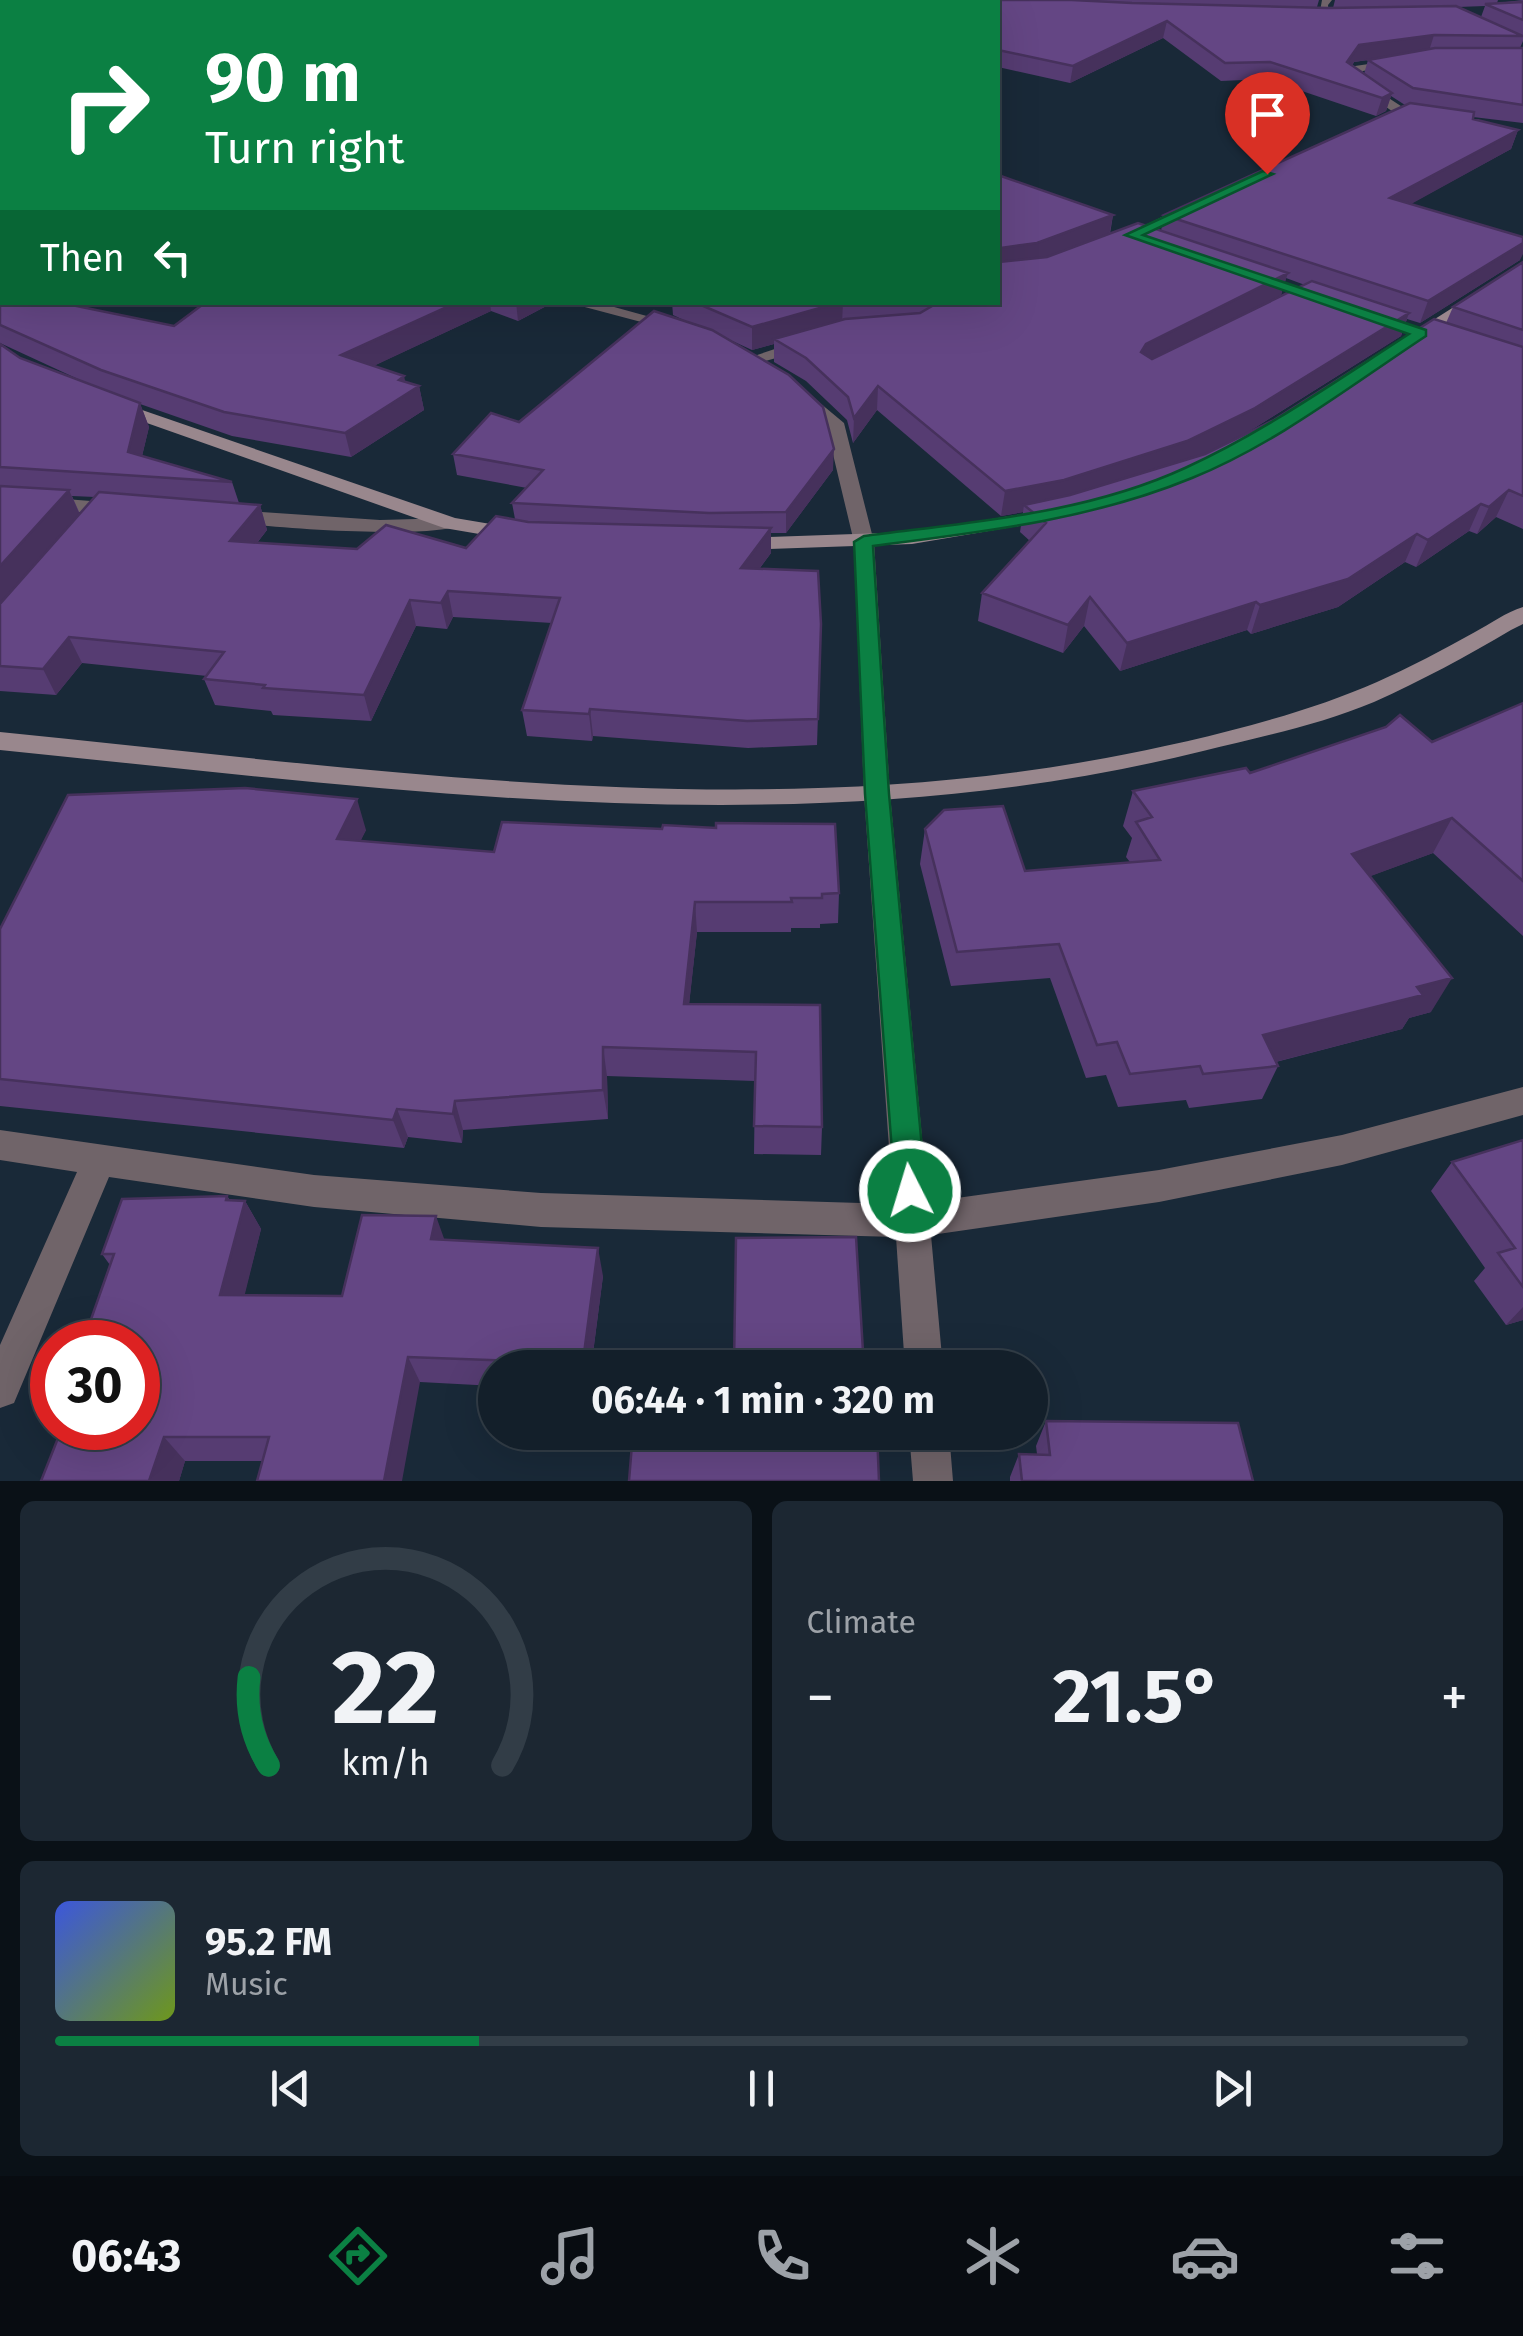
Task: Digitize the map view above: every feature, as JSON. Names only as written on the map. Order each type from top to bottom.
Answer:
[{"type":"street","points":[[1324,17],[1323,5],[1327,0]]},
{"type":"street","points":[[1413,60],[1359,68],[1352,80],[1403,112],[1420,115]]},
{"type":"street","points":[[1385,121],[1403,112]]},
{"type":"street","points":[[1102,249],[1204,202]]},
{"type":"street","points":[[1114,229],[1148,241]]},
{"type":"street","points":[[1390,353],[1523,268]]},
{"type":"street","points":[[586,305],[686,329]]},
{"type":"street","points":[[1358,312],[1462,348]]},
{"type":"street","points":[[824,338],[758,365],[835,423],[864,542],[877,794],[923,1350]]},
{"type":"street","points":[[103,401],[451,524],[532,537]]},
{"type":"street","points":[[0,500],[96,515],[142,510]]},
{"type":"street","points":[[710,544],[864,542],[992,528],[1082,508]]},
{"type":"street","points":[[202,514],[380,526],[451,524]]},
{"type":"street","points":[[0,741],[579,793],[877,794],[1042,778],[1210,744],[1360,698],[1452,656],[1523,614]]},
{"type":"street","points":[[0,1145],[314,1191],[541,1210],[913,1221],[1159,1186],[1305,1157],[1523,1101]]},
{"type":"street","points":[[0,1390],[98,1160]]},
{"type":"street","points":[[930,1450],[932,1481]]},
{"type":"building","points":[[1000,0],[1328,8],[1456,6],[1523,36],[1434,35],[1359,45],[1347,62],[1392,93],[1382,98],[1270,62],[1225,63],[1167,21],[1073,66],[1000,50]]},
{"type":"building","points":[[1523,2],[1523,20],[1485,4]]},
{"type":"building","points":[[1435,48],[1523,48],[1523,105],[1413,88],[1368,60]]},
{"type":"building","points":[[1410,103],[1474,112],[1473,119],[1518,130],[1390,198],[1523,237],[1523,243],[1428,301],[1164,215]]},
{"type":"building","points":[[1000,176],[1113,215],[1037,243],[1000,248]]},
{"type":"building","points":[[1138,223],[1288,273],[1146,344],[1141,352],[1152,359],[1312,281],[1409,313],[1255,408],[1187,441],[1064,480],[1005,491],[878,386],[854,418],[848,397],[806,358],[774,339],[845,319],[920,313],[932,306],[1000,305],[1000,262],[1047,257]]},
{"type":"building","points":[[1523,262],[1523,330],[1453,307]]},
{"type":"building","points":[[0,305],[72,305],[174,326],[202,305],[451,305],[341,355],[404,376],[399,380],[419,386],[345,433],[224,412],[101,370],[0,325]]},
{"type":"building","points":[[701,305],[830,305],[752,327]]},
{"type":"building","points":[[654,311],[712,330],[789,375],[823,407],[834,449],[786,512],[709,513],[512,503],[543,470],[453,454],[491,413],[519,422]]},
{"type":"building","points":[[1434,319],[1523,347],[1523,496],[1509,490],[1489,507],[1481,504],[1428,540],[1417,534],[1348,579],[1260,605],[1256,602],[1127,643],[1090,597],[1068,625],[982,593],[1046,523],[1024,505],[1205,454],[1274,420]]},
{"type":"building","points":[[0,344],[20,358],[140,403],[128,452],[232,482],[0,467]]},
{"type":"building","points":[[0,486],[69,490],[0,566]]},
{"type":"building","points":[[99,492],[260,505],[230,541],[357,549],[386,525],[466,548],[496,516],[528,522],[771,528],[741,568],[818,571],[818,719],[747,721],[590,709],[589,714],[522,710],[560,598],[448,591],[441,603],[410,600],[364,695],[263,688],[265,685],[204,679],[224,652],[69,637],[43,669],[0,666],[0,604]]},
{"type":"building","points":[[1523,703],[1523,881],[1452,818],[1352,854],[1452,978],[1417,987],[1423,995],[1263,1035],[1278,1066],[1203,1074],[1200,1066],[1130,1074],[1117,1042],[1097,1045],[1059,944],[957,952],[925,829],[944,810],[1003,806],[1025,871],[1160,860],[1136,822],[1152,817],[1133,791],[1246,768],[1250,773],[1386,727],[1400,715],[1432,742]]},
{"type":"building","points":[[245,788],[357,799],[337,839],[494,852],[502,822],[662,829],[663,825],[716,828],[716,823],[835,824],[839,893],[822,894],[822,898],[791,898],[792,902],[695,902],[684,1004],[820,1005],[822,1127],[754,1126],[756,1052],[603,1047],[603,1090],[455,1101],[453,1114],[397,1109],[393,1120],[0,1079],[0,929],[68,795]]},
{"type":"building","points":[[1523,1140],[1523,1287],[1498,1253],[1515,1248],[1452,1162]]},
{"type":"building","points":[[227,1196],[226,1200],[245,1201],[220,1295],[342,1296],[362,1215],[436,1216],[431,1239],[598,1248],[584,1350],[478,1350],[478,1360],[408,1357],[384,1481],[257,1481],[269,1437],[164,1437],[160,1449],[160,1320],[91,1320],[114,1254],[102,1254],[122,1199]]},
{"type":"building","points":[[856,1237],[863,1350],[734,1350],[736,1238]]},
{"type":"building","points":[[1048,1421],[1238,1423],[1253,1481],[1022,1481],[1019,1454],[1050,1455]]},
{"type":"building","points":[[53,1450],[160,1450],[149,1481],[41,1481]]},
{"type":"building","points":[[632,1450],[878,1450],[879,1481],[629,1481]]},
{"type":"route","points":[[910,1191],[877,794],[864,542],[992,528],[1064,513],[1189,474],[1257,439],[1420,333],[1131,235],[1267,174]]}]
